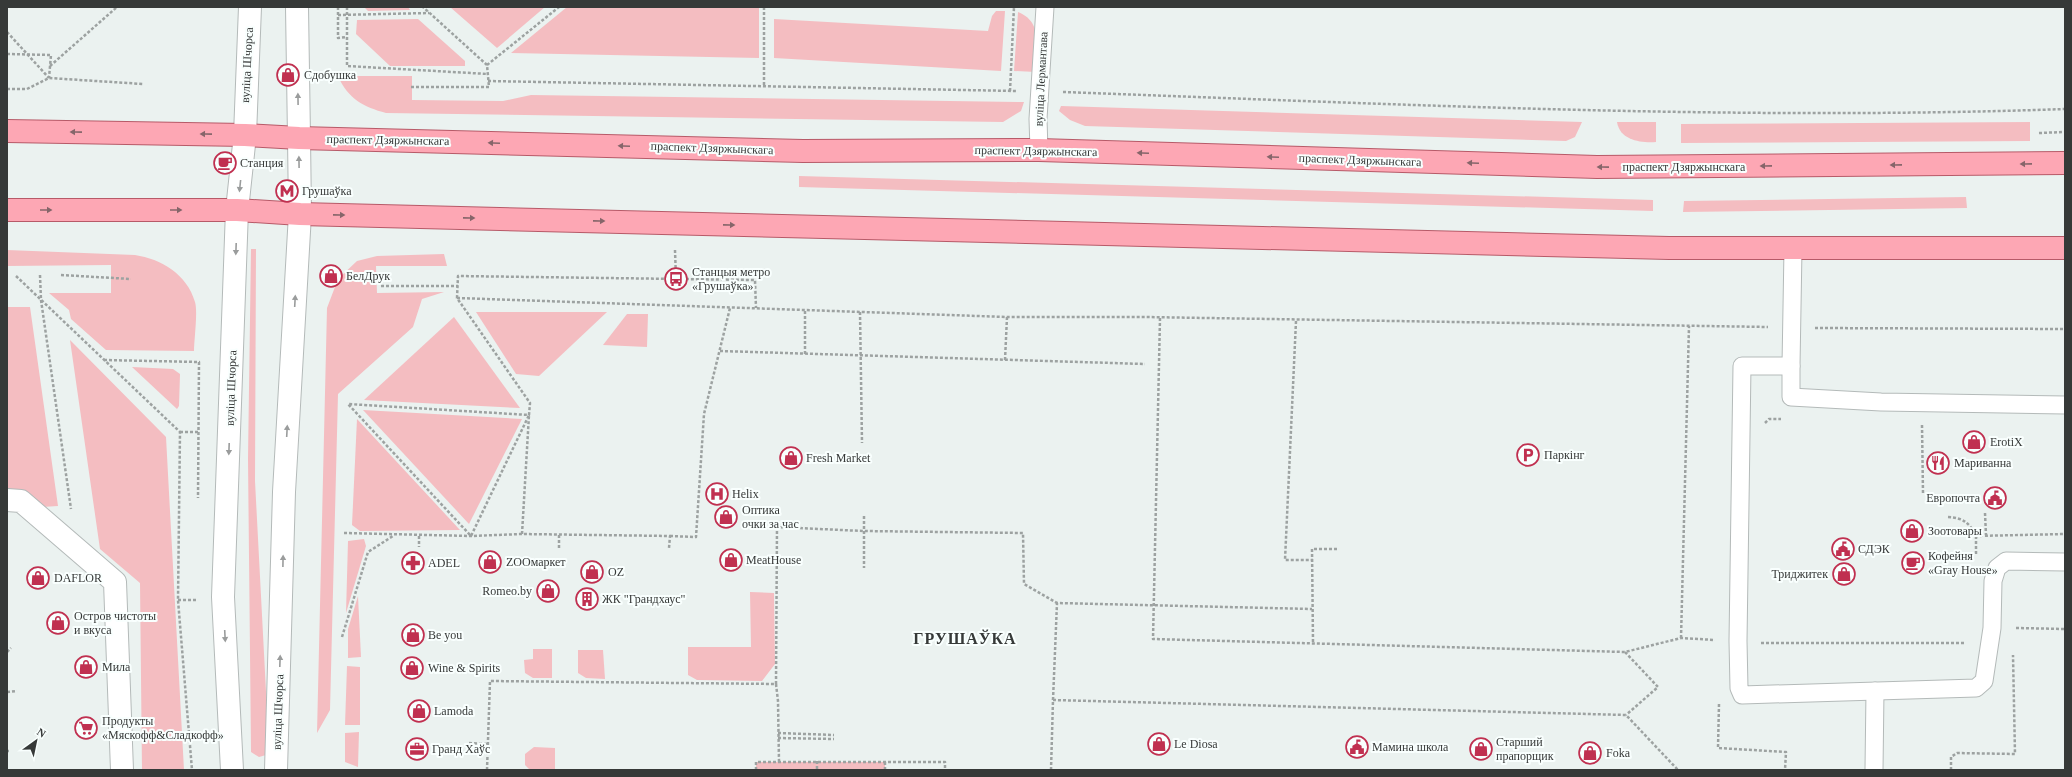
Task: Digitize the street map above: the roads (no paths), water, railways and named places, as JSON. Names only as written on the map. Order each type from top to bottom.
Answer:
[{"type":"main road","name":"вуліца Шчорса","points":[[232,770],[223,597],[237,210],[245,134],[250,7]]},
{"type":"main road","name":"вуліца Шчорса","points":[[276,770],[284,492],[300,214],[297,7]]},
{"type":"main road","name":"праспект Дзяржынскага","points":[[7,131],[245,134],[299,138],[803,151],[1038,150],[1597,167],[2065,163]]},
{"type":"main road","points":[[7,210],[237,210],[300,214],[1669,248],[2065,248]]},
{"type":"main road","points":[[7,500],[21,501],[115,582],[122,770]]},
{"type":"lane","name":"вуліца Лермантава","points":[[1038,150],[1038,120],[1041,91],[1045,7]]},
{"type":"lane","points":[[1793,249],[1791,397],[1882,402],[2065,405]]},
{"type":"lane","points":[[1791,366],[1742,366],[1729,641],[1739,688],[1742,695],[1976,688],[1984,681],[1992,628],[1993,581],[1997,568],[2006,561],[2065,562]]},
{"type":"lane","points":[[1874,770],[1875,691]]},
{"type":"place","name":"Сдобушка","points":[[288,75]]},
{"type":"place","name":"Станция","points":[[225,163]]},
{"type":"place","name":"Грушаўка","points":[[287,191]]},
{"type":"place","name":"БелДрук","points":[[331,276]]},
{"type":"place","name":"Станцыя метро «Грушаўка»","points":[[676,279]]},
{"type":"place","name":"ErotiX","points":[[1974,442]]},
{"type":"place","name":"Паркінг","points":[[1528,455]]},
{"type":"place","name":"Fresh Market","points":[[791,458]]},
{"type":"place","name":"Мариванна","points":[[1938,463]]},
{"type":"place","name":"Helix","points":[[717,494]]},
{"type":"place","name":"Европочта","points":[[1995,498]]},
{"type":"place","name":"Оптика очки за час","points":[[726,517]]},
{"type":"place","name":"Зоотовары","points":[[1912,531]]},
{"type":"place","name":"СДЭК","points":[[1843,549]]},
{"type":"place","name":"MeatHouse","points":[[731,560]]},
{"type":"place","name":"ZOOмаркет","points":[[490,562]]},
{"type":"place","name":"ADEL","points":[[413,563]]},
{"type":"place","name":"Кофейня «Gray House»","points":[[1913,563]]},
{"type":"place","name":"OZ","points":[[592,572]]},
{"type":"place","name":"Триджитек","points":[[1844,574]]},
{"type":"place","name":"DAFLOR","points":[[38,578]]},
{"type":"place","name":"Romeo.by","points":[[548,591]]},
{"type":"place","name":"ЖК \"Грандхаус\"","points":[[587,599]]},
{"type":"place","name":"Остров чистоты и вкуса","points":[[58,623]]},
{"type":"place","name":"Be you","points":[[413,635]]},
{"type":"place","name":"Мила","points":[[86,667]]},
{"type":"place","name":"Wine & Spirits","points":[[412,668]]},
{"type":"place","name":"Lamoda","points":[[419,711]]},
{"type":"place","name":"Продукты «Мяскофф&Сладкофф»","points":[[86,728]]},
{"type":"place","name":"Le Diosa","points":[[1159,744]]},
{"type":"place","name":"Мамина школа","points":[[1357,747]]},
{"type":"place","name":"Гранд Хаўс","points":[[417,749]]},
{"type":"place","name":"Старший прапорщик","points":[[1481,749]]},
{"type":"place","name":"Foka","points":[[1590,753]]},
{"type":"district","name":"ГРУШАЎКА","points":[[965,638]]}]
